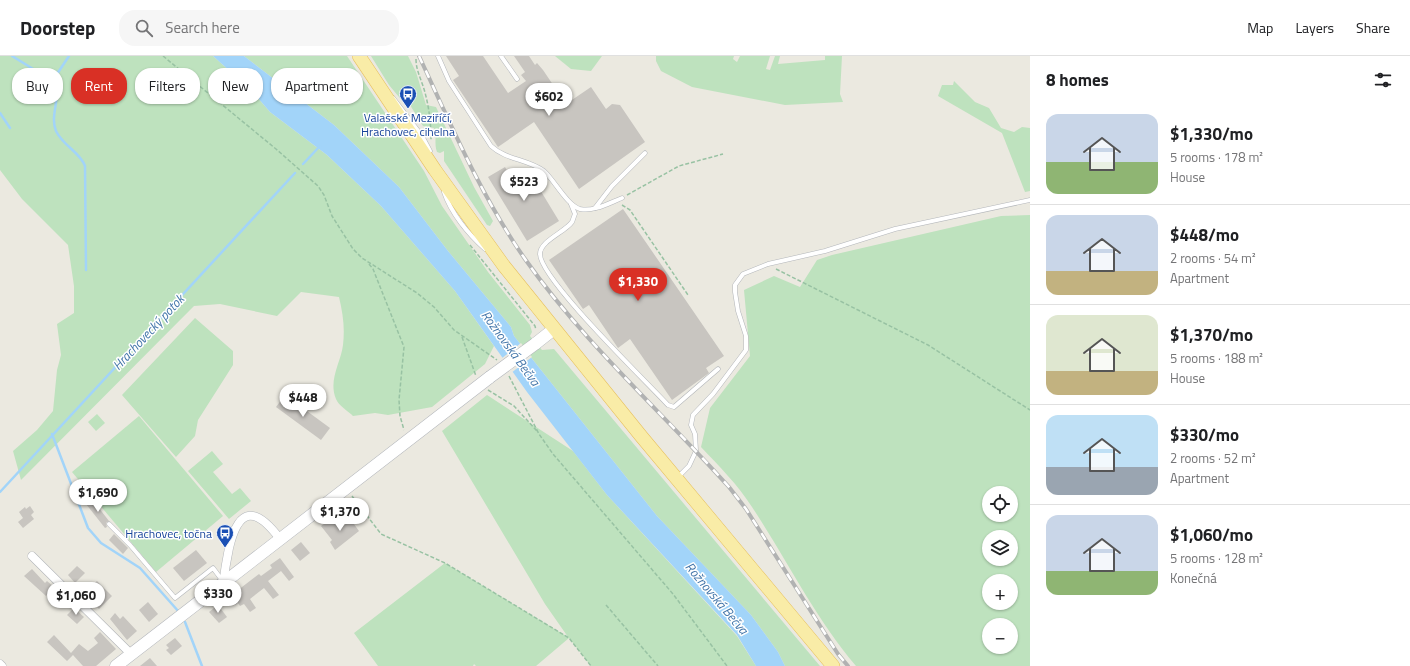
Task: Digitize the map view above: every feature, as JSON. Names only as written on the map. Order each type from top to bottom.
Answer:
[{"type":"main road","points":[[359,56],[436,171],[504,266],[676,478],[833,666]]},
{"type":"street","points":[[116,666],[410,440],[535,339],[554,329]]},
{"type":"street","points":[[224,582],[224,572],[233,535],[241,519],[248,516],[261,518],[280,539]]},
{"type":"street","points":[[32,556],[131,654]]},
{"type":"lane","points":[[438,56],[449,80],[491,146],[498,152],[530,163],[544,171],[571,204],[575,214],[572,222],[542,247],[540,254],[544,265],[579,312],[668,405],[674,407],[718,369]]},
{"type":"lane","points":[[501,56],[517,79]]},
{"type":"lane","points":[[594,209],[612,186],[645,153]]},
{"type":"lane","points":[[571,204],[586,210],[594,209],[622,198]]},
{"type":"lane","points":[[676,478],[689,466],[696,451],[695,434],[691,425],[692,415],[713,394],[746,350],[746,336],[738,311],[735,285],[743,274],[768,264],[825,251],[895,229],[1030,200]]},
{"type":"lane","points":[[109,524],[130,545],[175,598],[213,568],[224,582]]},
{"type":"path","points":[[163,56],[276,149],[318,186],[324,194],[332,216],[353,249],[368,262],[417,293],[434,307],[451,326],[497,360]]},
{"type":"path","points":[[416,59],[416,66],[424,89],[429,112],[432,143]]},
{"type":"path","points":[[622,198],[679,166],[723,154]]},
{"type":"path","points":[[613,201],[630,210],[688,295]]},
{"type":"path","points":[[469,243],[535,326],[535,339]]},
{"type":"path","points":[[368,262],[373,269],[404,347],[400,410],[403,426],[410,440]]},
{"type":"path","points":[[768,264],[928,345],[1030,410]]},
{"type":"path","points":[[462,335],[483,380],[514,406],[540,434]]},
{"type":"path","points":[[506,372],[540,434],[571,477],[673,594],[727,666]]},
{"type":"path","points":[[349,494],[381,534],[445,563],[569,638],[591,666]]},
{"type":"path","points":[[606,605],[658,666]]},
{"type":"green space","points":[[0,56],[213,56],[226,68],[208,68],[208,104],[263,104],[270,112],[327,155],[381,206],[455,291],[494,346],[485,364],[432,407],[388,415],[375,413],[353,416],[339,404],[336,399],[333,385],[344,339],[342,309],[339,297],[301,292],[277,316],[220,304],[194,306],[21,480],[13,451],[37,430],[53,411],[57,370],[61,355],[57,324],[74,313],[74,286],[68,245],[22,199],[0,170]]},
{"type":"green space","points":[[244,56],[347,56],[355,68],[271,68],[271,77],[263,71],[263,68],[260,68]]},
{"type":"green space","points":[[371,56],[408,56],[416,72],[426,105],[436,107],[474,187],[493,221],[490,226],[487,225],[444,161],[444,151],[440,153],[437,152],[434,128],[423,126],[410,105],[404,103],[389,85]]},
{"type":"green space","points":[[555,56],[602,56],[591,71],[571,69]]},
{"type":"green space","points":[[656,56],[734,56],[733,59],[737,62],[740,56],[770,56],[766,69],[770,70],[775,56],[780,56],[778,64],[825,60],[825,56],[842,56],[840,94],[843,102],[785,105],[692,87],[661,71],[656,61]]},
{"type":"green space","points":[[363,80],[424,171],[442,206],[488,272],[530,325],[532,332],[530,336],[542,350],[554,349],[820,666],[785,666],[778,652],[751,615],[657,516],[514,336],[511,327],[448,251],[399,187],[334,125],[307,104],[363,104]]},
{"type":"green space","points":[[954,81],[975,102],[989,108],[1001,128],[1014,132],[1022,127],[1030,128],[1030,191],[1025,192],[1002,133],[938,96],[942,85],[953,85]]},
{"type":"green space","points":[[1030,215],[1030,666],[856,666],[841,648],[814,609],[747,499],[701,447],[710,408],[750,356],[744,290],[774,276],[800,287],[817,260],[832,255],[1001,216]]},
{"type":"green space","points":[[195,318],[233,351],[233,365],[198,420],[195,436],[176,457],[122,395]]},
{"type":"green space","points":[[487,395],[573,451],[607,495],[737,636],[756,666],[591,666],[569,638],[536,666],[476,666],[474,664],[473,666],[378,666],[354,633],[445,563],[568,637],[545,604],[442,431]]},
{"type":"green space","points":[[97,414],[105,423],[96,431],[88,422]]},
{"type":"green space","points":[[139,416],[223,516],[156,572],[72,472]]},
{"type":"green space","points":[[212,451],[223,464],[213,472],[232,494],[240,488],[251,501],[229,519],[188,471]]},
{"type":"water","points":[[213,56],[244,56],[260,68],[226,68]]},
{"type":"water","name":"Rožnovská Bečva","points":[[263,71],[271,77],[271,104],[307,104],[334,125],[399,187],[448,251],[511,327],[514,336],[657,516],[751,615],[778,652],[785,666],[756,666],[737,635],[607,495],[527,392],[455,291],[381,206],[327,155],[270,112],[263,104]]},
{"type":"pier","points":[[521,343],[532,357],[511,373],[501,359]]},
{"type":"building","points":[[446,56],[483,56],[508,93],[526,81],[521,75],[525,72],[514,56],[529,56],[535,65],[537,63],[543,70],[566,104],[591,87],[606,109],[612,104],[620,105],[645,142],[579,189],[534,122],[498,147],[453,80],[459,76]]},
{"type":"building","points":[[505,167],[512,180],[528,170],[559,221],[527,241],[488,177]]},
{"type":"building","points":[[623,209],[724,356],[706,368],[709,373],[672,400],[630,339],[618,348],[589,305],[583,309],[549,260]]},
{"type":"building","points":[[285,395],[330,428],[321,440],[276,407]]},
{"type":"building","points":[[92,499],[109,521],[106,523],[107,527],[105,528],[86,504]]},
{"type":"building","points":[[30,506],[34,512],[31,515],[34,519],[23,528],[18,522],[23,518],[19,512],[25,507],[26,509]]},
{"type":"building","points":[[331,519],[333,522],[336,520],[341,528],[351,520],[359,531],[335,550],[330,542],[332,540],[321,526]]},
{"type":"building","points":[[114,534],[128,548],[123,554],[109,540]]},
{"type":"building","points":[[301,542],[310,553],[300,561],[291,550]]},
{"type":"building","points":[[196,550],[207,563],[184,581],[173,568]]},
{"type":"building","points":[[280,558],[294,577],[289,581],[281,571],[268,581],[279,595],[273,599],[264,588],[250,599],[256,608],[250,612],[244,604],[240,606],[238,603],[235,605],[229,597],[259,574],[261,576],[272,568],[270,565]]},
{"type":"building","points":[[77,566],[85,573],[75,583],[68,575]]},
{"type":"building","points":[[32,569],[45,583],[47,581],[54,587],[46,596],[24,576]]},
{"type":"building","points":[[97,581],[112,596],[99,609],[88,597],[95,590],[91,586]]},
{"type":"building","points":[[148,602],[158,614],[149,622],[139,610]]},
{"type":"building","points":[[218,605],[227,617],[219,623],[209,612]]},
{"type":"building","points":[[74,608],[84,617],[77,624],[67,615]]},
{"type":"building","points":[[115,613],[120,619],[123,616],[137,631],[127,640],[110,619]]},
{"type":"building","points":[[100,632],[116,649],[96,666],[83,666],[73,655],[67,661],[47,642],[54,635],[71,653],[79,644],[88,651],[98,643],[94,638]]},
{"type":"building","points":[[175,638],[182,646],[171,655],[166,650],[169,648],[166,645]]},
{"type":"building","points":[[150,658],[157,666],[140,666]]},
{"type":"waterway","points":[[12,56],[32,68]]},
{"type":"waterway","points":[[69,56],[53,80],[57,92],[54,125],[59,136],[83,161],[85,166],[86,270]]},
{"type":"waterway","points":[[0,113],[10,128]]},
{"type":"waterway","name":"Hrachovecký potok","points":[[303,164],[320,146]]},
{"type":"waterway","name":"Hrachovecký potok","points":[[0,492],[295,173]]},
{"type":"waterway","points":[[52,434],[88,528],[101,543],[140,568],[179,612]]},
{"type":"waterway","points":[[185,622],[202,666]]},
{"type":"railway","points":[[419,56],[455,134],[494,210],[525,259],[572,319],[729,487],[746,509],[838,654],[848,666]]},
{"type":"place","name":"Valašské Meziříčí, Hrachovec, cihelna","points":[[408,109]]},
{"type":"place","name":"Hrachovec, točna","points":[[225,548]]}]
